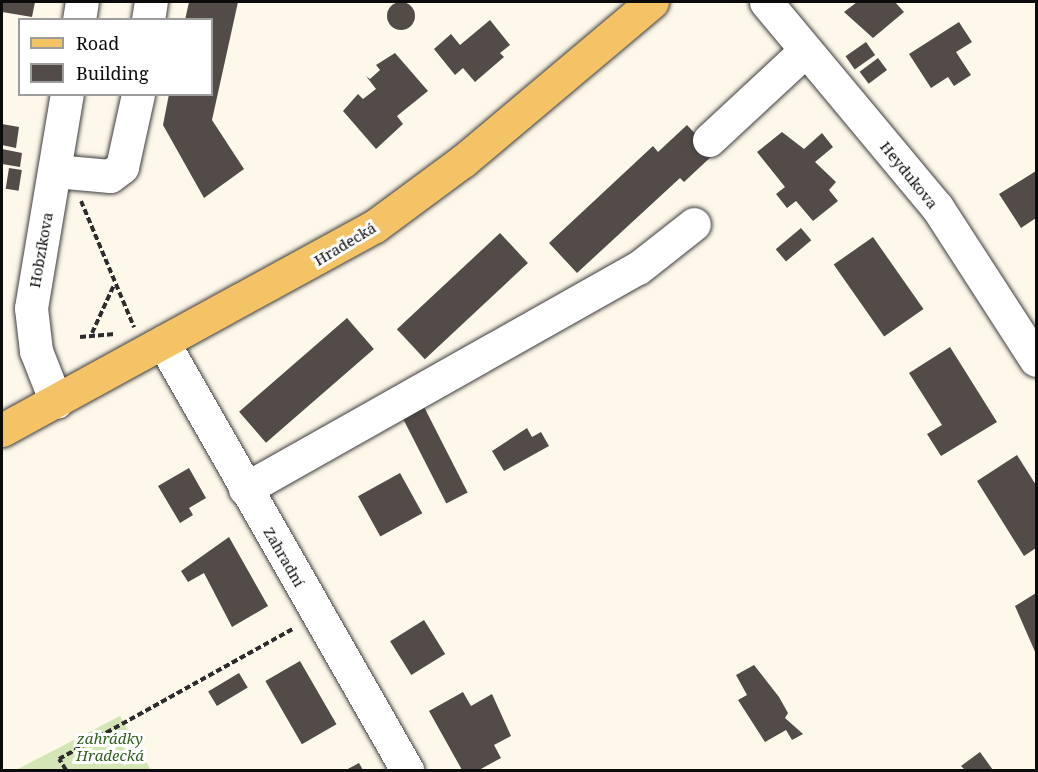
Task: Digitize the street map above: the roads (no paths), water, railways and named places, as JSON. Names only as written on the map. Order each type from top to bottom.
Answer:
[{"type":"main road","name":"Hradecká","points":[[2,430],[56,402],[148,339],[329,255],[405,206],[652,2]]},
{"type":"street","points":[[79,18],[82,2]]},
{"type":"street","points":[[148,18],[150,2]]},
{"type":"street","name":"Heydukova","points":[[774,4],[806,50],[946,220],[1036,360]]},
{"type":"street","points":[[709,140],[806,50]]},
{"type":"street","name":"Hobzíkova","points":[[56,402],[31,325],[69,173],[67,96]]},
{"type":"street","points":[[69,173],[110,176],[122,167],[138,96]]},
{"type":"street","points":[[245,489],[628,274],[694,224]]},
{"type":"street","name":"Zahradní","points":[[148,339],[245,489],[407,771]]},
{"type":"park label","name":"zahrádky Hradecká","points":[[110,746]]}]
